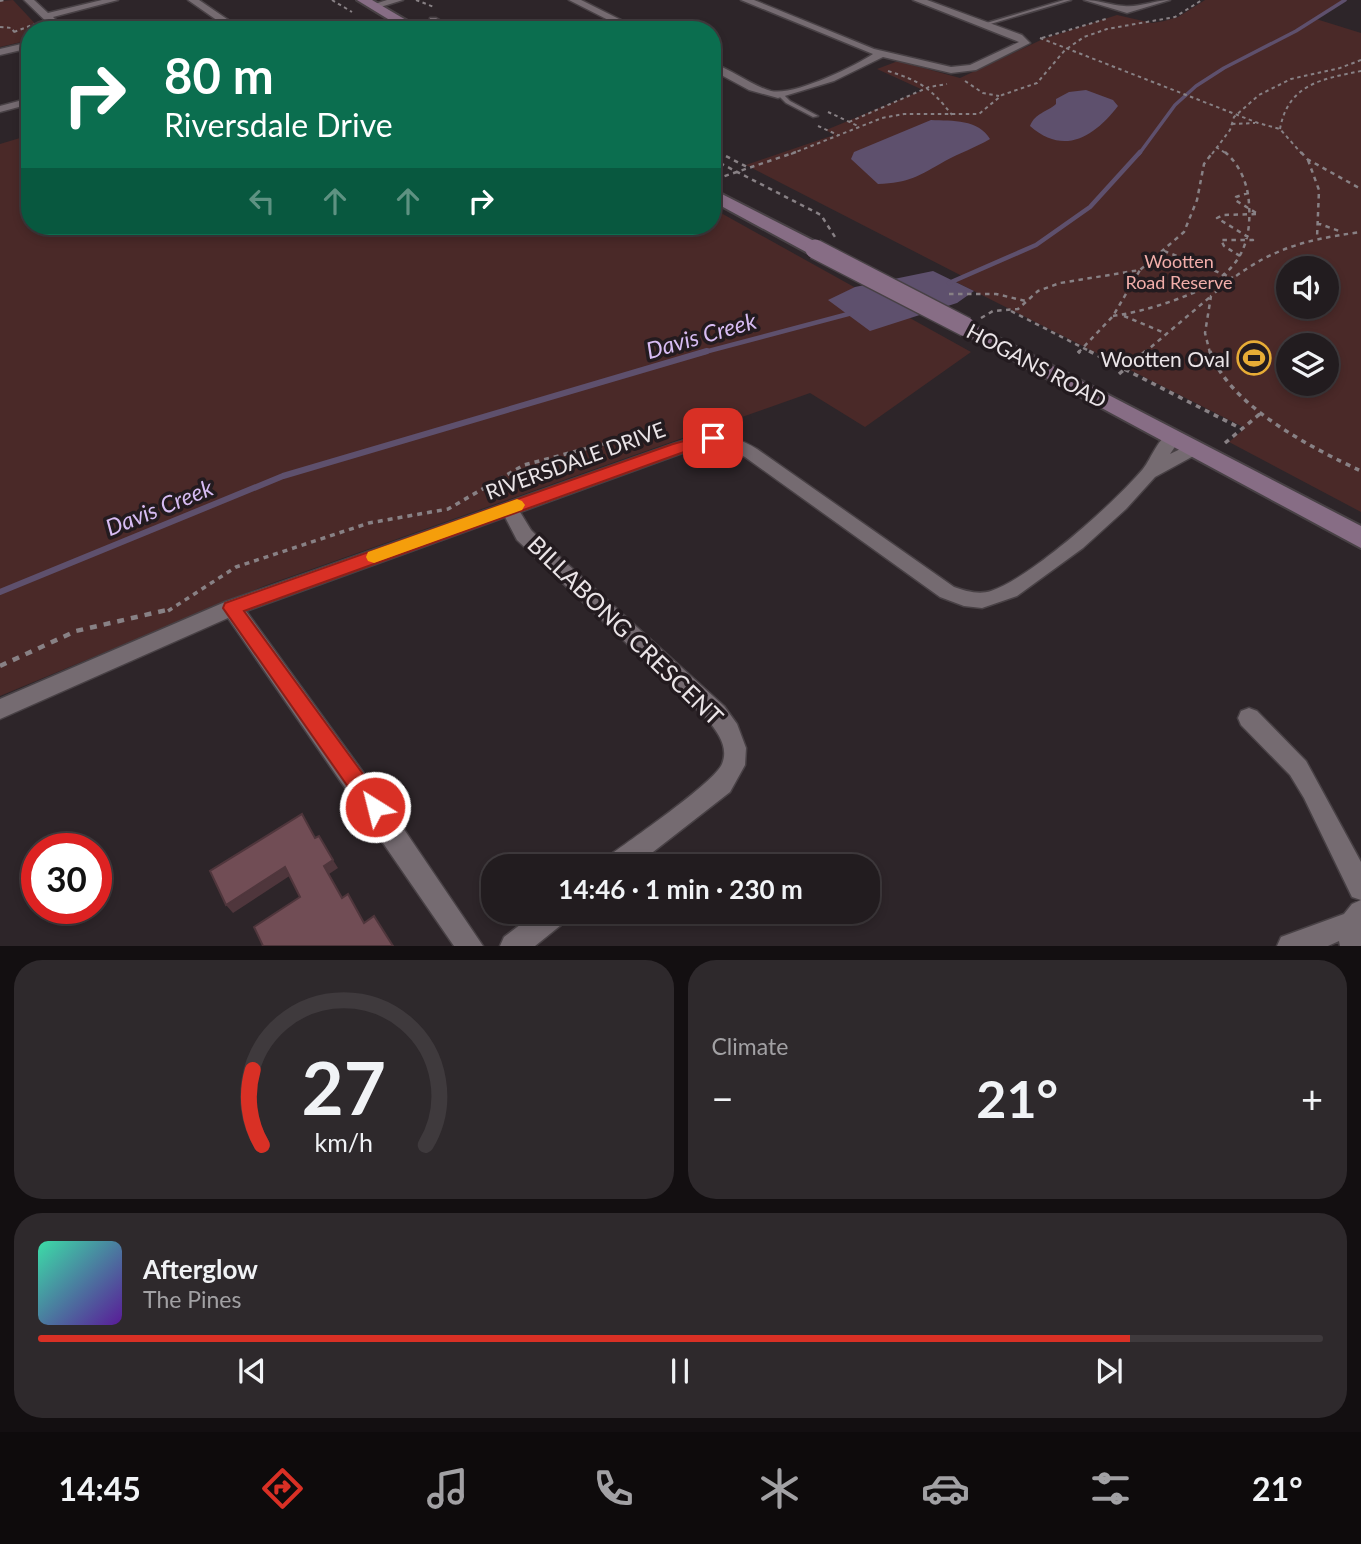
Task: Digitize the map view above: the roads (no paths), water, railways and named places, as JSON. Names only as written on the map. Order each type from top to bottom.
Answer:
[{"type":"street","points":[[29,0],[42,20],[113,0]]},
{"type":"street","points":[[193,0],[224,21]]},
{"type":"street","points":[[369,3],[398,0]]},
{"type":"street","points":[[574,0],[617,21]]},
{"type":"street","points":[[746,0],[880,54],[957,71],[972,68],[1025,43],[1019,37],[918,0]]},
{"type":"street","points":[[1089,0],[1114,8],[1132,10],[1165,0]]},
{"type":"street","points":[[369,3],[400,21]]},
{"type":"street","points":[[0,52],[21,47]]},
{"type":"street","points":[[721,70],[763,90],[781,95],[865,64],[880,54]]},
{"type":"street","points":[[0,109],[21,103]]},
{"type":"street","name":"HOGANS ROAD","points":[[721,199],[816,249],[971,324],[1192,448],[1361,538]]},
{"type":"street","name":"RIVERSDALE DRIVE","points":[[0,709],[232,608],[702,440],[727,440],[751,453],[947,592],[970,601],[1002,595],[1059,557],[1149,473],[1192,448]]},
{"type":"street","name":"BILLABONG CRESCENT","points":[[509,508],[524,535],[716,713],[727,726],[736,746],[734,767],[722,784],[632,854]]},
{"type":"street","points":[[232,608],[382,817],[470,946]]},
{"type":"street","points":[[1249,718],[1298,768],[1312,790],[1361,888]]},
{"type":"street","points":[[513,946],[541,924]]},
{"type":"street","points":[[1290,946],[1355,928]]},
{"type":"lane","points":[[985,24],[1069,0]]},
{"type":"lane","points":[[781,95],[788,102],[815,116]]},
{"type":"waterway","name":"Davis Creek","points":[[1139,154],[1175,105],[1196,86],[1224,68],[1296,31],[1345,0]]},
{"type":"waterway","name":"Davis Creek","points":[[949,283],[1036,245],[1090,207],[1140,152]]},
{"type":"waterway","name":"Davis Creek","points":[[701,353],[852,313]]},
{"type":"waterway","name":"Davis Creek","points":[[0,592],[283,476],[707,351]]},
{"type":"place","name":"Wootten Oval","points":[[1254,358]]},
{"type":"park label","name":"Wootten Road Reserve","points":[[1179,271]]}]
